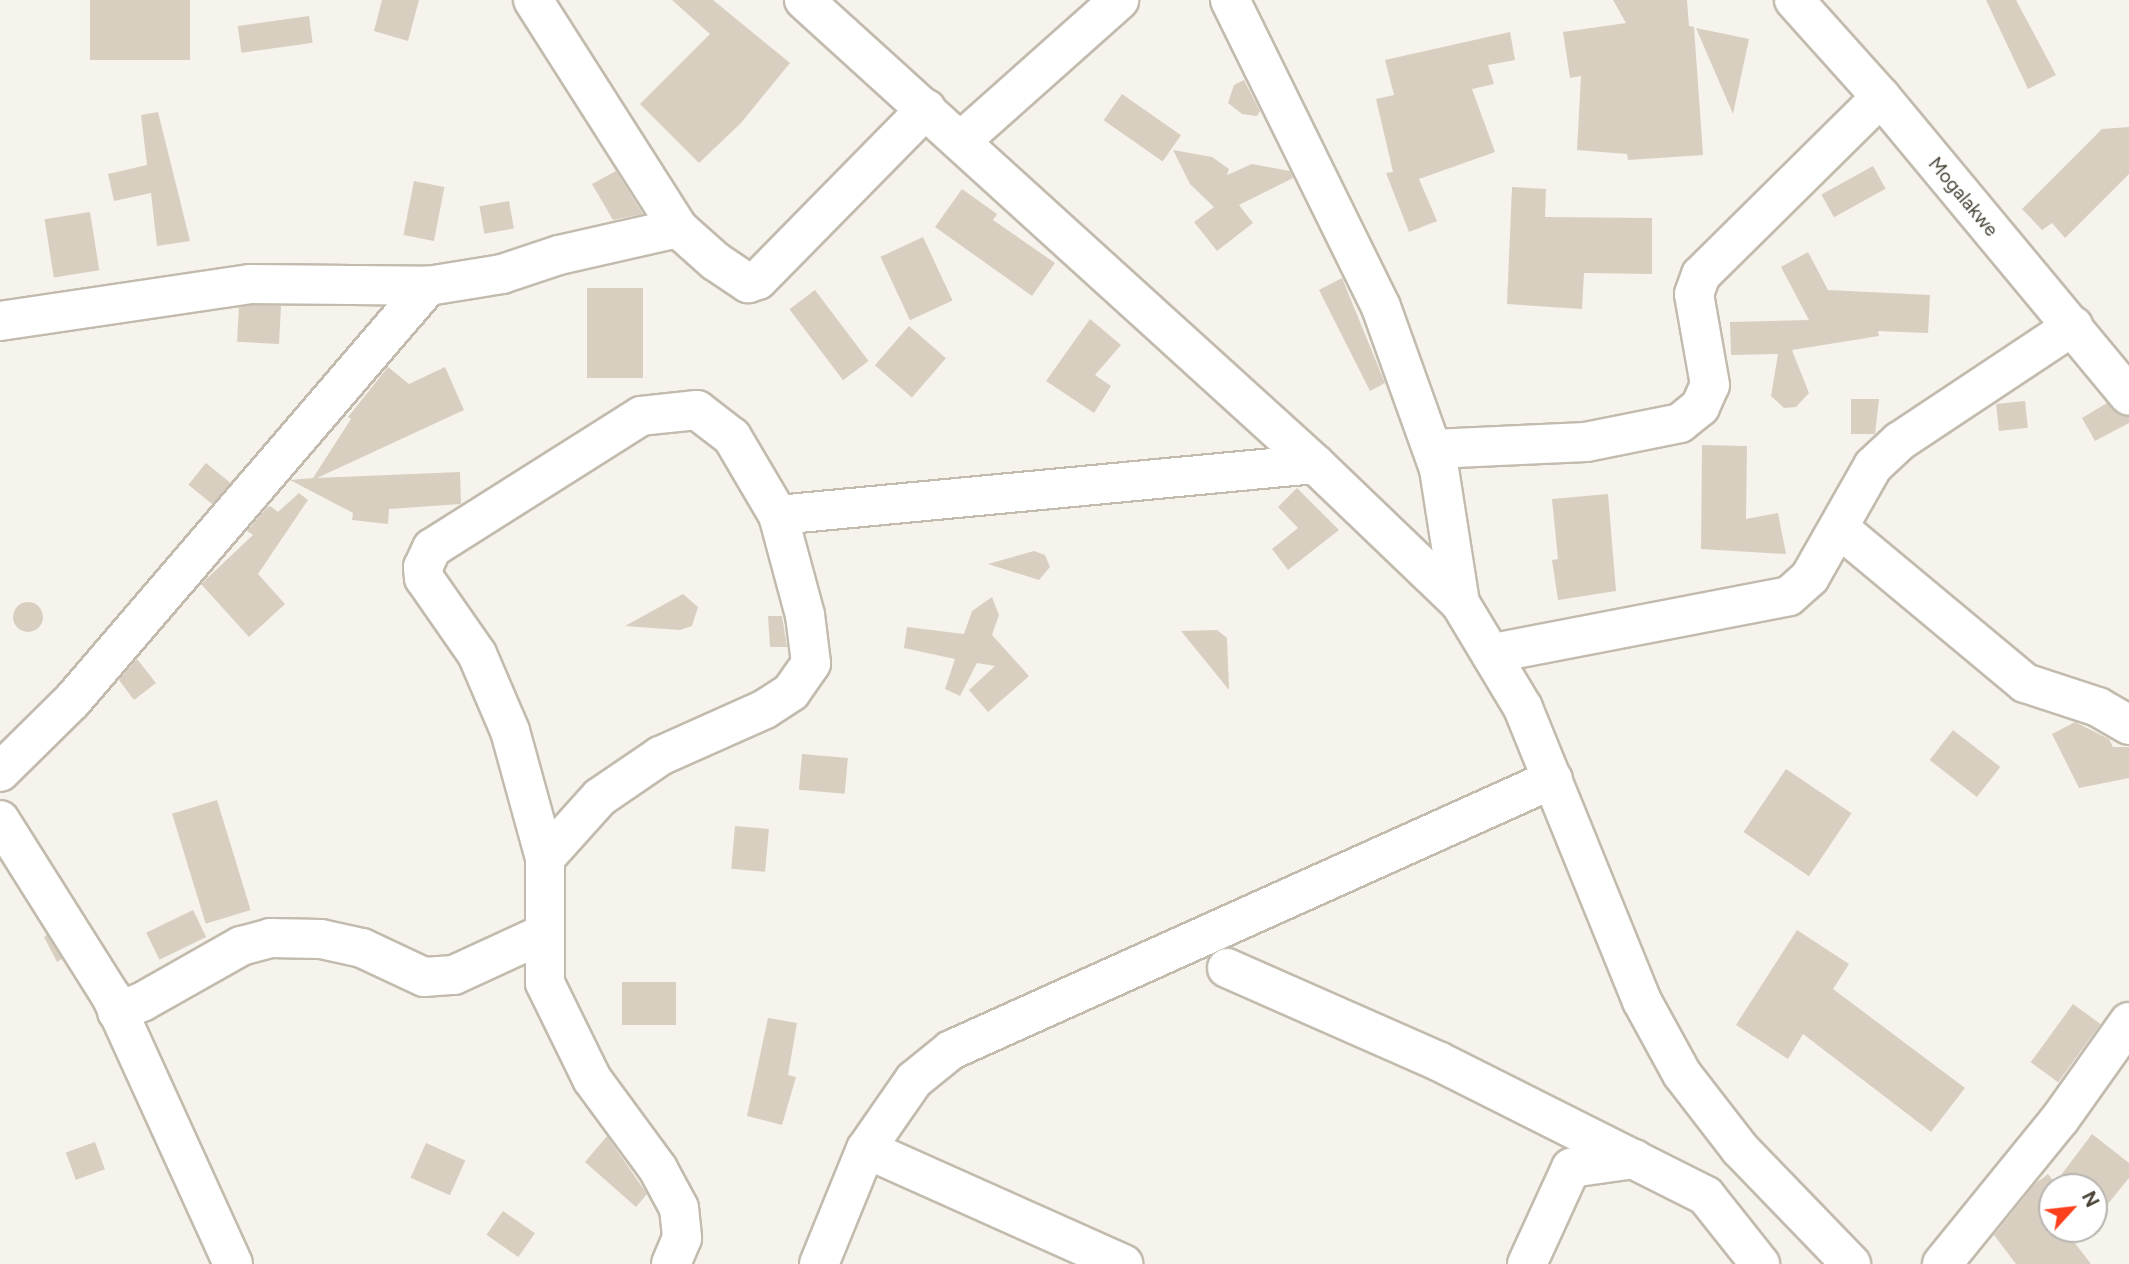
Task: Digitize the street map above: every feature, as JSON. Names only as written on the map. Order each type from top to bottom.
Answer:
[{"type":"street","points":[[533,0],[678,228],[739,280],[758,280],[926,109]]},
{"type":"street","points":[[804,0],[1315,464],[1461,603],[1494,653],[1553,779],[1642,1001],[1682,1074],[1740,1149],[1850,1264]]},
{"type":"street","points":[[961,141],[1119,0]]},
{"type":"street","points":[[1230,0],[1381,307],[1433,449],[1461,603]]},
{"type":"street","name":"Mogalakwe","points":[[1794,0],[1881,97],[2129,396]]},
{"type":"street","points":[[1433,449],[1586,442],[1680,424],[1700,407],[1710,384],[1694,294],[1701,275],[1881,97]]},
{"type":"street","points":[[0,321],[251,284],[428,286],[502,274],[559,255],[678,228]]},
{"type":"street","points":[[0,772],[72,701],[428,286]]},
{"type":"street","points":[[1494,653],[1789,596],[1810,577],[1873,466],[1900,441],[2073,326]]},
{"type":"street","points":[[545,858],[600,797],[660,756],[765,709],[791,692],[811,663],[805,615],[778,515],[732,438],[697,410],[667,410],[641,416],[428,552],[425,578],[477,654],[510,732],[545,858],[544,983],[562,1025],[592,1079],[658,1169],[679,1208],[682,1238],[671,1264]]},
{"type":"street","points":[[778,515],[1315,464]]},
{"type":"street","points":[[1839,528],[2025,682],[2098,707],[2129,725]]},
{"type":"street","points":[[819,1264],[866,1149],[914,1080],[951,1050],[1553,779]]},
{"type":"street","points":[[0,820],[79,940],[117,1012],[233,1264]]},
{"type":"street","points":[[117,1012],[142,1002],[241,946],[270,938],[321,939],[362,948],[424,977],[454,975],[543,934]]},
{"type":"street","points":[[1227,968],[1438,1061],[1706,1196],[1760,1264]]},
{"type":"street","points":[[1942,1264],[2060,1119],[2129,1022]]},
{"type":"street","points":[[866,1149],[1123,1264]]},
{"type":"street","points":[[1527,1264],[1571,1168],[1634,1159]]},
{"type":"building","points":[[90,0],[190,0],[190,60],[90,60]]},
{"type":"building","points":[[382,0],[419,0],[408,41],[374,31]]},
{"type":"building","points":[[672,0],[713,0],[790,63],[741,123],[699,163],[640,104],[710,34]]},
{"type":"building","points":[[1613,0],[1687,0],[1689,26],[1694,27],[1703,155],[1628,160],[1627,154],[1577,150],[1581,76],[1570,78],[1563,32],[1626,23]]},
{"type":"building","points":[[1986,0],[2016,0],[2056,75],[2028,89]]},
{"type":"building","points":[[309,16],[313,43],[241,53],[238,26]]},
{"type":"building","points":[[1696,28],[1749,39],[1733,114]]},
{"type":"building","points":[[1510,32],[1515,60],[1488,65],[1494,84],[1472,89],[1495,152],[1419,179],[1437,221],[1409,232],[1386,173],[1393,172],[1376,99],[1394,95],[1385,60]]},
{"type":"building","points":[[1244,80],[1260,111],[1257,116],[1242,114],[1228,103],[1234,85]]},
{"type":"building","points":[[1122,94],[1181,135],[1163,162],[1104,120]]},
{"type":"building","points":[[158,112],[190,241],[157,246],[151,193],[114,201],[108,174],[147,165],[141,115]]},
{"type":"building","points":[[2129,127],[2129,174],[2065,238],[2052,223],[2042,230],[2022,209],[2102,129]]},
{"type":"building","points":[[1173,150],[1212,157],[1229,169],[1227,175],[1252,164],[1290,171],[1293,178],[1239,205],[1253,223],[1217,251],[1194,222],[1214,207],[1190,184]]},
{"type":"building","points":[[1873,166],[1886,189],[1834,217],[1821,195]]},
{"type":"building","points":[[616,171],[643,214],[613,220],[592,184]]},
{"type":"building","points":[[414,181],[444,187],[434,241],[404,235]]},
{"type":"building","points":[[1512,187],[1546,189],[1545,217],[1652,218],[1652,274],[1584,273],[1582,309],[1507,304]]},
{"type":"building","points":[[962,189],[997,214],[993,220],[1055,263],[1032,296],[935,227]]},
{"type":"building","points":[[509,201],[514,229],[484,234],[479,206]]},
{"type":"building","points":[[90,212],[99,270],[54,277],[45,219]]},
{"type":"building","points":[[923,237],[953,300],[910,320],[880,257]]},
{"type":"building","points":[[1808,252],[1828,290],[1930,295],[1928,333],[1878,331],[1879,336],[1792,350],[1809,393],[1796,407],[1784,408],[1771,396],[1778,354],[1731,355],[1730,322],[1809,320],[1781,267]]},
{"type":"building","points":[[1342,278],[1385,383],[1370,391],[1319,290]]},
{"type":"building","points":[[587,288],[643,288],[643,378],[587,378]]},
{"type":"building","points":[[815,290],[869,361],[843,380],[789,309]]},
{"type":"building","points":[[239,304],[281,306],[279,344],[237,342]]},
{"type":"building","points":[[1090,319],[1121,345],[1095,375],[1111,386],[1094,413],[1046,381]]},
{"type":"building","points":[[909,326],[946,358],[912,397],[875,365]]},
{"type":"building","points":[[388,367],[409,384],[445,367],[464,410],[317,478],[460,472],[461,504],[389,509],[388,524],[352,520],[353,513],[290,480],[313,478],[351,419],[348,417]]},
{"type":"building","points":[[1851,399],[1879,399],[1875,434],[1851,434]]},
{"type":"building","points":[[2025,401],[2028,428],[1999,431],[1996,404]]},
{"type":"building","points":[[2107,403],[2129,417],[2129,423],[2095,441],[2082,418]]},
{"type":"building","points":[[1702,445],[1747,446],[1746,519],[1778,513],[1786,554],[1701,549]]},
{"type":"building","points":[[206,463],[231,483],[213,505],[188,485]]},
{"type":"building","points":[[1297,488],[1339,530],[1288,570],[1272,549],[1298,528],[1278,507]]},
{"type":"building","points":[[299,493],[308,500],[258,574],[285,604],[249,637],[201,584],[253,535],[247,531],[265,510],[270,506],[278,512]]},
{"type":"building","points":[[1608,494],[1616,591],[1558,600],[1552,560],[1558,559],[1552,499]]},
{"type":"building","points":[[1034,551],[1045,555],[1050,567],[1039,580],[988,564]]},
{"type":"building","points":[[683,594],[698,607],[692,626],[680,630],[625,626]]},
{"type":"building","points":[[992,597],[999,615],[992,635],[1029,676],[988,712],[969,690],[995,666],[977,663],[960,696],[945,689],[955,659],[904,648],[907,627],[964,634],[972,611]]},
{"type":"building","points":[[28,602],[39,606],[43,617],[39,628],[28,632],[17,628],[13,617],[17,606]]},
{"type":"building","points":[[768,616],[782,616],[787,647],[770,647]]},
{"type":"building","points":[[1217,630],[1227,638],[1229,690],[1181,631]]},
{"type":"building","points":[[137,659],[156,683],[134,700],[119,680]]},
{"type":"building","points":[[2075,722],[2109,739],[2113,747],[2129,747],[2129,778],[2079,788],[2052,734]]},
{"type":"building","points":[[1953,730],[2000,767],[1977,797],[1930,760]]},
{"type":"building","points":[[802,754],[848,758],[845,794],[799,790]]},
{"type":"building","points":[[1786,769],[1851,813],[1809,876],[1744,832]]},
{"type":"building","points":[[217,800],[251,910],[206,924],[172,814]]},
{"type":"building","points":[[735,826],[769,829],[765,872],[731,869]]},
{"type":"building","points":[[193,910],[206,937],[159,960],[146,933]]},
{"type":"building","points":[[1797,930],[1849,964],[1833,989],[1965,1088],[1931,1132],[1803,1034],[1788,1059],[1736,1025]]},
{"type":"building","points":[[47,935],[62,959],[57,962],[44,937]]},
{"type":"building","points":[[622,982],[676,982],[676,1025],[622,1025]]},
{"type":"building","points":[[2073,1004],[2101,1024],[2058,1082],[2031,1062]]},
{"type":"building","points":[[768,1018],[797,1023],[788,1075],[796,1077],[782,1125],[747,1116]]},
{"type":"building","points":[[2092,1134],[2129,1163],[2129,1178],[2108,1204],[2108,1173],[2063,1173]]},
{"type":"building","points":[[607,1136],[647,1194],[636,1207],[585,1162]]},
{"type":"building","points":[[95,1142],[105,1169],[76,1180],[66,1153]]},
{"type":"building","points":[[426,1143],[465,1160],[450,1195],[411,1178]]},
{"type":"building","points":[[2038,1182],[2038,1243],[2075,1243],[2091,1264],[2016,1264],[1994,1235]]},
{"type":"building","points":[[503,1211],[535,1233],[518,1257],[486,1235]]}]
